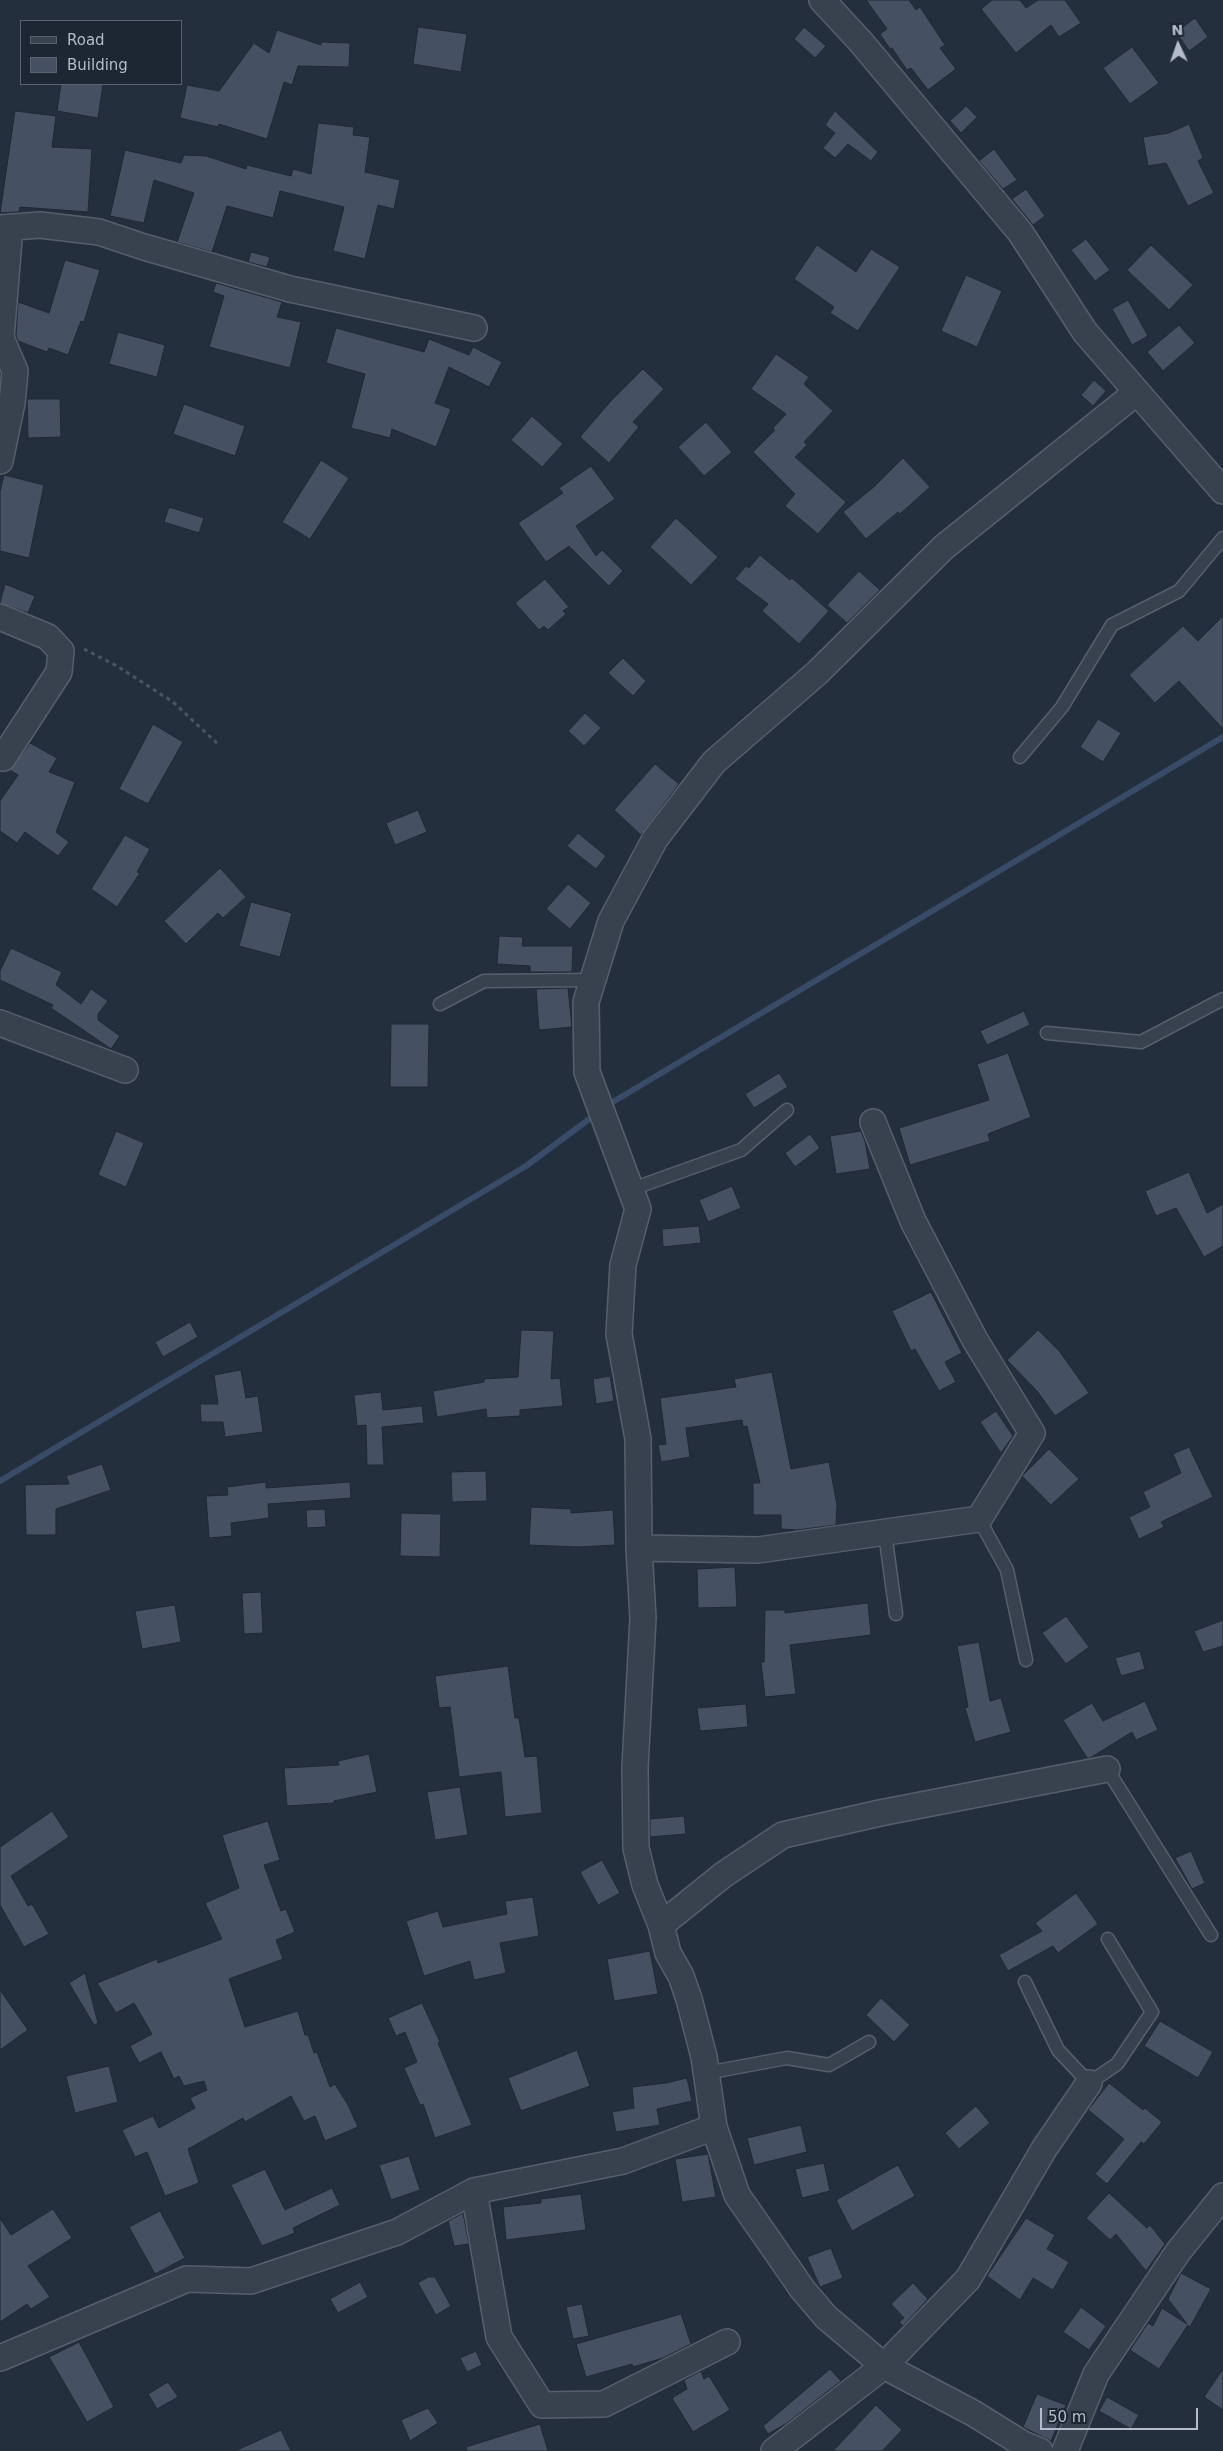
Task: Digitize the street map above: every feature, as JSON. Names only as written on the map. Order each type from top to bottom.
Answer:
[{"type":"street","points":[[822,0],[860,41],[1020,232],[1085,332],[1223,491]]},
{"type":"street","points":[[0,461],[12,403],[15,371],[2,338],[5,228],[40,226],[99,232],[144,247],[290,289],[474,328]]},
{"type":"street","points":[[1040,2451],[1023,2444],[973,2414],[884,2366],[826,2317],[803,2290],[736,2195],[714,2127],[706,2073],[689,1999],[681,1976],[668,1953],[661,1925],[645,1885],[636,1848],[635,1767],[643,1618],[639,1548],[638,1438],[619,1334],[623,1265],[638,1209],[587,1072],[586,1002],[611,921],[655,839],[714,762],[817,673],[944,548],[1137,392]]},
{"type":"street","points":[[0,617],[48,637],[61,650],[59,672],[3,758]]},
{"type":"street","points":[[0,1023],[125,1070]]},
{"type":"street","points":[[639,1548],[758,1550],[979,1519],[1032,1433],[975,1340],[913,1221],[873,1122]]},
{"type":"street","points":[[661,1925],[722,1875],[783,1836],[880,1813],[1107,1769]]},
{"type":"street","points":[[774,2451],[884,2366],[968,2279],[1044,2149],[1089,2082]]},
{"type":"street","points":[[0,2358],[187,2279],[251,2281],[397,2232],[474,2191],[623,2161],[714,2127]]},
{"type":"street","points":[[474,2191],[499,2337],[542,2405],[604,2404],[728,2342]]},
{"type":"street","points":[[1065,2451],[1096,2374],[1178,2252],[1223,2196]]},
{"type":"lane","points":[[1020,757],[1062,707],[1112,626],[1179,590],[1223,538]]},
{"type":"lane","points":[[440,1004],[484,981],[592,980]]},
{"type":"lane","points":[[1047,1033],[1140,1042],[1223,999]]},
{"type":"lane","points":[[632,1189],[741,1150],[787,1110]]},
{"type":"lane","points":[[979,1519],[1007,1570],[1026,1660]]},
{"type":"lane","points":[[885,1533],[896,1614]]},
{"type":"lane","points":[[1107,1769],[1211,1935]]},
{"type":"lane","points":[[1025,1982],[1058,2050],[1089,2082],[1117,2064],[1152,2012],[1108,1939]]},
{"type":"lane","points":[[706,2073],[787,2058],[829,2065],[869,2042]]},
{"type":"path","points":[[61,650],[80,647],[117,666],[173,702],[220,746]]},
{"type":"building","points":[[866,0],[909,0],[916,10],[920,7],[945,45],[940,48],[956,69],[928,90],[911,68],[907,70],[892,48],[890,49],[880,34],[887,29]]},
{"type":"building","points":[[992,0],[1020,0],[1026,8],[1038,0],[1065,0],[1081,23],[1059,37],[1051,25],[1016,53],[981,9]]},
{"type":"building","points":[[1195,18],[1208,37],[1189,51],[1176,32]]},
{"type":"building","points":[[418,27],[467,34],[461,72],[413,64]]},
{"type":"building","points":[[804,27],[826,46],[815,58],[794,39]]},
{"type":"building","points":[[277,30],[321,45],[321,42],[350,43],[349,67],[298,66],[292,85],[284,82],[267,139],[219,124],[218,127],[180,118],[187,85],[219,91],[254,43],[269,53]]},
{"type":"building","points":[[1132,47],[1159,83],[1130,104],[1103,68]]},
{"type":"building","points":[[61,85],[103,85],[98,118],[57,111]]},
{"type":"building","points":[[966,106],[977,117],[961,133],[950,121]]},
{"type":"building","points":[[15,111],[56,116],[52,147],[92,149],[88,212],[20,207],[19,212],[0,213]]},
{"type":"building","points":[[835,111],[878,152],[871,161],[848,144],[835,158],[823,148],[835,133],[825,125]]},
{"type":"building","points":[[318,123],[354,127],[353,135],[370,137],[365,172],[400,180],[394,209],[378,205],[365,259],[333,251],[344,207],[280,191],[273,218],[227,206],[212,252],[177,242],[194,193],[154,180],[144,223],[110,216],[125,150],[181,163],[184,155],[206,156],[246,169],[247,165],[291,176],[293,169],[311,174]]},
{"type":"building","points":[[1189,124],[1203,158],[1198,161],[1214,193],[1188,206],[1166,163],[1148,166],[1143,137],[1169,133]]},
{"type":"building","points":[[994,149],[1017,180],[1003,189],[979,161]]},
{"type":"building","points":[[1026,189],[1045,216],[1033,225],[1012,199]]},
{"type":"building","points":[[1086,239],[1110,270],[1095,281],[1071,250]]},
{"type":"building","points":[[817,245],[856,272],[871,249],[900,267],[858,331],[830,313],[834,307],[794,279]]},
{"type":"building","points":[[1151,245],[1193,285],[1169,310],[1127,270]]},
{"type":"building","points":[[251,252],[270,257],[267,267],[248,262]]},
{"type":"building","points":[[65,260],[100,270],[84,322],[81,321],[68,355],[49,348],[47,352],[18,341],[16,336],[18,302],[49,313]]},
{"type":"building","points":[[966,275],[1002,291],[977,347],[941,331]]},
{"type":"building","points":[[216,283],[282,302],[277,317],[301,322],[290,368],[209,347],[224,296],[213,292]]},
{"type":"building","points":[[1128,300],[1148,336],[1132,345],[1112,309]]},
{"type":"building","points":[[1179,325],[1195,343],[1163,371],[1147,352]]},
{"type":"building","points":[[336,328],[424,352],[429,339],[469,355],[473,347],[502,362],[489,387],[449,367],[435,403],[451,409],[436,447],[392,429],[390,438],[351,428],[365,374],[326,363]]},
{"type":"building","points":[[118,332],[165,345],[157,377],[109,364]]},
{"type":"building","points":[[776,354],[809,377],[804,384],[833,411],[804,442],[807,445],[795,457],[846,502],[818,534],[785,506],[795,494],[753,452],[775,430],[773,428],[786,414],[751,389]]},
{"type":"building","points":[[643,369],[664,389],[633,422],[639,427],[609,463],[580,437],[610,402]]},
{"type":"building","points":[[1094,380],[1106,391],[1093,406],[1081,395]]},
{"type":"building","points":[[27,399],[60,399],[61,437],[28,438]]},
{"type":"building","points":[[184,404],[245,426],[235,456],[173,434]]},
{"type":"building","points":[[532,416],[563,444],[542,467],[511,440]]},
{"type":"building","points":[[706,422],[732,452],[704,476],[678,447]]},
{"type":"building","points":[[903,458],[930,487],[900,514],[898,512],[866,539],[843,512],[875,486]]},
{"type":"building","points":[[321,460],[349,478],[310,539],[282,522]]},
{"type":"building","points":[[591,466],[615,499],[576,526],[596,556],[602,550],[623,571],[609,586],[569,546],[546,562],[518,523],[563,493],[559,488]]},
{"type":"building","points":[[4,475],[44,485],[29,558],[0,551],[0,492]]},
{"type":"building","points":[[169,507],[204,518],[199,533],[164,522]]},
{"type":"building","points":[[676,518],[718,557],[691,585],[650,547]]},
{"type":"building","points":[[760,555],[790,580],[792,578],[829,611],[799,644],[762,611],[768,604],[735,579],[746,566],[749,568]]},
{"type":"building","points":[[859,571],[880,590],[847,623],[827,605]]},
{"type":"building","points":[[545,579],[569,607],[563,611],[566,614],[548,630],[544,626],[539,630],[515,603]]},
{"type":"building","points":[[5,584],[35,596],[28,613],[0,603]]},
{"type":"building","points":[[1223,616],[1223,729],[1179,681],[1155,703],[1129,675],[1183,626],[1198,641]]},
{"type":"building","points":[[623,658],[646,681],[633,696],[608,673]]},
{"type":"building","points":[[585,713],[601,728],[584,746],[568,731]]},
{"type":"building","points":[[1098,719],[1121,733],[1103,762],[1080,747]]},
{"type":"building","points":[[153,724],[183,742],[148,804],[119,789]]},
{"type":"building","points":[[30,743],[57,758],[49,772],[75,782],[56,832],[69,842],[58,856],[25,832],[17,843],[0,831],[0,801],[18,775],[10,770]]},
{"type":"building","points":[[655,764],[679,784],[641,835],[614,810]]},
{"type":"building","points":[[418,810],[427,832],[395,845],[386,823]]},
{"type":"building","points":[[578,833],[606,856],[596,869],[567,846]]},
{"type":"building","points":[[125,835],[150,849],[137,872],[140,873],[117,907],[91,889]]},
{"type":"building","points":[[220,868],[246,897],[223,918],[218,913],[186,944],[164,921]]},
{"type":"building","points":[[568,884],[591,903],[570,929],[546,909]]},
{"type":"building","points":[[251,902],[292,913],[280,957],[239,946]]},
{"type":"building","points":[[499,936],[523,937],[522,946],[573,946],[572,972],[530,972],[530,966],[497,964]]},
{"type":"building","points":[[11,948],[62,972],[56,985],[81,1004],[91,989],[108,1001],[98,1014],[98,1020],[120,1036],[111,1049],[51,1008],[53,1005],[0,980],[0,971]]},
{"type":"building","points":[[568,988],[572,1027],[539,1030],[536,989]]},
{"type":"building","points":[[1024,1011],[1030,1025],[987,1045],[980,1031]]},
{"type":"building","points":[[391,1024],[429,1024],[428,1087],[390,1087]]},
{"type":"building","points":[[1008,1053],[1031,1117],[988,1134],[990,1141],[910,1165],[899,1128],[989,1100],[977,1064]]},
{"type":"building","points":[[779,1073],[788,1087],[754,1108],[745,1094]]},
{"type":"building","points":[[116,1131],[144,1143],[126,1187],[98,1175]]},
{"type":"building","points":[[861,1131],[865,1141],[870,1169],[836,1174],[830,1136]]},
{"type":"building","points":[[810,1134],[820,1148],[795,1167],[785,1153]]},
{"type":"building","points":[[1189,1172],[1207,1213],[1223,1204],[1223,1246],[1204,1257],[1176,1208],[1156,1216],[1145,1191]]},
{"type":"building","points":[[732,1186],[741,1208],[708,1222],[699,1200]]},
{"type":"building","points":[[699,1226],[701,1243],[663,1247],[662,1229]]},
{"type":"building","points":[[931,1292],[962,1353],[945,1362],[956,1382],[939,1391],[915,1349],[911,1351],[892,1311]]},
{"type":"building","points":[[190,1322],[198,1337],[163,1357],[155,1342]]},
{"type":"building","points":[[521,1330],[554,1331],[551,1379],[560,1378],[563,1406],[520,1410],[520,1416],[487,1418],[486,1409],[437,1417],[433,1391],[484,1382],[484,1379],[518,1377]]},
{"type":"building","points":[[1038,1330],[1060,1352],[1089,1393],[1055,1416],[1037,1391],[1007,1360]]},
{"type":"building","points":[[241,1370],[246,1398],[258,1396],[263,1432],[225,1437],[223,1422],[201,1422],[200,1404],[218,1404],[214,1375]]},
{"type":"building","points":[[772,1372],[791,1469],[829,1462],[837,1505],[836,1525],[797,1530],[781,1529],[781,1515],[753,1515],[753,1483],[760,1483],[747,1426],[743,1427],[742,1420],[686,1428],[690,1457],[661,1462],[658,1445],[666,1444],[660,1398],[736,1387],[734,1379]]},
{"type":"building","points":[[610,1376],[614,1401],[596,1404],[593,1379]]},
{"type":"building","points":[[381,1392],[383,1410],[422,1406],[424,1423],[382,1427],[384,1465],[367,1465],[366,1425],[357,1426],[354,1395]]},
{"type":"building","points":[[996,1411],[1013,1436],[1001,1453],[980,1422]]},
{"type":"building","points":[[1189,1447],[1213,1497],[1161,1522],[1164,1527],[1139,1539],[1129,1517],[1150,1507],[1143,1492],[1181,1473],[1173,1454]]},
{"type":"building","points":[[1049,1449],[1079,1479],[1051,1505],[1022,1476]]},
{"type":"building","points":[[102,1464],[111,1490],[56,1509],[56,1535],[26,1535],[25,1485],[69,1484],[66,1476]]},
{"type":"building","points":[[486,1471],[487,1501],[452,1502],[451,1472]]},
{"type":"building","points":[[266,1482],[266,1488],[350,1482],[351,1498],[268,1504],[269,1518],[231,1523],[232,1536],[209,1538],[206,1496],[228,1495],[227,1487]]},
{"type":"building","points":[[531,1507],[571,1509],[571,1513],[613,1510],[615,1545],[579,1547],[529,1545]]},
{"type":"building","points":[[325,1509],[326,1527],[307,1528],[306,1510]]},
{"type":"building","points":[[401,1513],[441,1514],[440,1557],[400,1556]]},
{"type":"building","points":[[735,1567],[737,1607],[698,1608],[697,1569]]},
{"type":"building","points":[[261,1592],[263,1633],[244,1634],[242,1593]]},
{"type":"building","points":[[868,1603],[871,1635],[790,1645],[796,1694],[765,1697],[761,1662],[764,1662],[765,1610],[785,1610],[785,1613]]},
{"type":"building","points":[[175,1605],[181,1642],[142,1649],[135,1611]]},
{"type":"building","points":[[1066,1616],[1089,1647],[1066,1664],[1042,1633]]},
{"type":"building","points":[[1223,1620],[1223,1646],[1203,1652],[1194,1631]]},
{"type":"building","points":[[979,1642],[990,1701],[1001,1698],[1011,1732],[975,1742],[965,1708],[968,1707],[957,1646]]},
{"type":"building","points":[[1140,1651],[1145,1669],[1121,1676],[1115,1658]]},
{"type":"building","points":[[508,1666],[515,1718],[519,1718],[525,1757],[537,1756],[542,1813],[505,1817],[501,1772],[459,1777],[450,1707],[439,1708],[435,1676]]},
{"type":"building","points":[[1145,1701],[1158,1730],[1136,1740],[1132,1732],[1090,1758],[1087,1758],[1063,1720],[1092,1703],[1103,1721]]},
{"type":"building","points":[[746,1704],[748,1727],[700,1731],[697,1708]]},
{"type":"building","points":[[369,1754],[377,1792],[334,1801],[334,1803],[287,1806],[284,1768],[339,1765],[338,1761]]},
{"type":"building","points":[[460,1787],[468,1835],[435,1840],[427,1792]]},
{"type":"building","points":[[52,1811],[69,1837],[11,1876],[28,1906],[32,1904],[49,1934],[24,1947],[0,1905],[0,1847]]},
{"type":"building","points":[[684,1816],[686,1834],[650,1837],[650,1819]]},
{"type":"building","points":[[268,1821],[280,1860],[264,1865],[281,1911],[286,1909],[295,1932],[276,1940],[283,1959],[229,1979],[245,2027],[298,2011],[305,2035],[308,2035],[314,2053],[317,2052],[330,2087],[335,2084],[348,2105],[358,2127],[325,2141],[315,2116],[304,2121],[291,2096],[245,2122],[243,2118],[188,2149],[199,2183],[165,2196],[147,2152],[135,2157],[122,2130],[153,2116],[159,2128],[195,2108],[190,2098],[207,2090],[204,2081],[184,2086],[179,2076],[174,2079],[161,2052],[139,2063],[130,2046],[152,2034],[134,2003],[116,2013],[97,1983],[157,1959],[158,1963],[222,1939],[205,1903],[239,1888],[222,1835]]},
{"type":"building","points":[[1191,1851],[1205,1883],[1192,1889],[1175,1858]]},
{"type":"building","points":[[602,1860],[620,1893],[598,1905],[580,1872]]},
{"type":"building","points":[[1076,1893],[1098,1924],[1058,1953],[1053,1946],[1008,1971],[999,1955],[1042,1931],[1035,1923]]},
{"type":"building","points":[[533,1897],[539,1936],[500,1943],[506,1973],[474,1980],[470,1961],[424,1976],[406,1921],[438,1911],[443,1927],[507,1914],[505,1901]]},
{"type":"building","points":[[650,1951],[658,1994],[614,2001],[607,1959]]},
{"type":"building","points":[[85,1973],[98,2023],[94,2025],[69,1983]]},
{"type":"building","points":[[0,1990],[28,2030],[0,2050]]},
{"type":"building","points":[[881,1998],[910,2025],[894,2042],[866,2015]]},
{"type":"building","points":[[422,2003],[440,2042],[438,2043],[472,2125],[435,2138],[423,2104],[420,2105],[404,2068],[417,2062],[405,2032],[396,2036],[388,2018]]},
{"type":"building","points":[[1160,2021],[1213,2052],[1198,2078],[1144,2046]]},
{"type":"building","points":[[577,2050],[590,2086],[521,2111],[508,2078]]},
{"type":"building","points":[[109,2066],[118,2102],[75,2113],[66,2076]]},
{"type":"building","points":[[687,2078],[692,2101],[657,2109],[660,2125],[616,2132],[612,2112],[634,2108],[632,2087],[666,2083]]},
{"type":"building","points":[[1109,2083],[1143,2110],[1145,2108],[1162,2122],[1144,2144],[1141,2142],[1107,2184],[1095,2174],[1124,2139],[1088,2110]]},
{"type":"building","points":[[976,2106],[990,2123],[959,2149],[945,2133]]},
{"type":"building","points":[[801,2125],[807,2152],[754,2165],[747,2138]]},
{"type":"building","points":[[708,2154],[716,2197],[682,2202],[675,2159]]},
{"type":"building","points":[[409,2156],[420,2190],[391,2200],[379,2165]]},
{"type":"building","points":[[824,2163],[830,2191],[802,2198],[795,2169]]},
{"type":"building","points":[[898,2165],[915,2196],[852,2231],[836,2200]]},
{"type":"building","points":[[265,2169],[285,2210],[332,2188],[340,2205],[293,2228],[295,2233],[262,2246],[231,2185]]},
{"type":"building","points":[[1109,2193],[1147,2228],[1150,2225],[1165,2244],[1146,2271],[1116,2234],[1110,2240],[1086,2218]]},
{"type":"building","points":[[581,2194],[586,2230],[506,2240],[503,2207],[541,2203],[541,2199]]},
{"type":"building","points":[[53,2209],[72,2238],[28,2266],[50,2297],[31,2309],[27,2304],[0,2322],[0,2218],[11,2235]]},
{"type":"building","points":[[160,2211],[185,2258],[155,2274],[129,2227]]},
{"type":"building","points":[[463,2213],[469,2244],[454,2246],[448,2221]]},
{"type":"building","points":[[1026,2218],[1055,2235],[1047,2249],[1069,2262],[1053,2290],[1033,2278],[1020,2300],[987,2276]]},
{"type":"building","points":[[831,2248],[843,2278],[820,2287],[807,2257]]},
{"type":"building","points":[[1181,2273],[1211,2289],[1190,2327],[1188,2325],[1159,2369],[1130,2350],[1148,2323],[1153,2326],[1162,2308],[1187,2324],[1168,2299]]},
{"type":"building","points":[[428,2277],[435,2277],[451,2306],[436,2315],[418,2283]]},
{"type":"building","points":[[360,2282],[368,2297],[338,2313],[330,2299]]},
{"type":"building","points":[[913,2283],[928,2299],[903,2326],[899,2322],[904,2318],[891,2304]]},
{"type":"building","points":[[582,2304],[589,2336],[573,2339],[566,2307]]},
{"type":"building","points":[[1081,2307],[1106,2326],[1089,2350],[1063,2332]]},
{"type":"building","points":[[681,2314],[691,2344],[663,2358],[633,2367],[632,2364],[586,2377],[576,2344]]},
{"type":"building","points":[[79,2342],[114,2407],[87,2422],[49,2357]]},
{"type":"building","points":[[476,2351],[482,2365],[467,2372],[460,2358]]},
{"type":"building","points":[[830,2369],[841,2381],[787,2423],[768,2434],[763,2426]]},
{"type":"building","points":[[1223,2369],[1223,2410],[1204,2397]]},
{"type":"building","points":[[701,2371],[704,2379],[709,2376],[730,2410],[693,2432],[672,2398],[687,2389],[684,2380]]},
{"type":"building","points":[[168,2382],[178,2397],[157,2409],[148,2394]]},
{"type":"building","points":[[1037,2394],[1066,2405],[1051,2441],[1023,2427]]},
{"type":"building","points":[[1107,2397],[1139,2415],[1131,2429],[1099,2411]]},
{"type":"building","points":[[876,2405],[902,2430],[882,2451],[833,2451]]},
{"type":"building","points":[[428,2408],[438,2423],[410,2441],[401,2420]]},
{"type":"building","points":[[540,2424],[548,2451],[467,2451],[466,2447]]},
{"type":"building","points":[[281,2430],[291,2451],[235,2451]]},
{"type":"waterway","points":[[606,1106],[1223,737]]},
{"type":"waterway","points":[[0,1481],[526,1166],[596,1114]]}]
